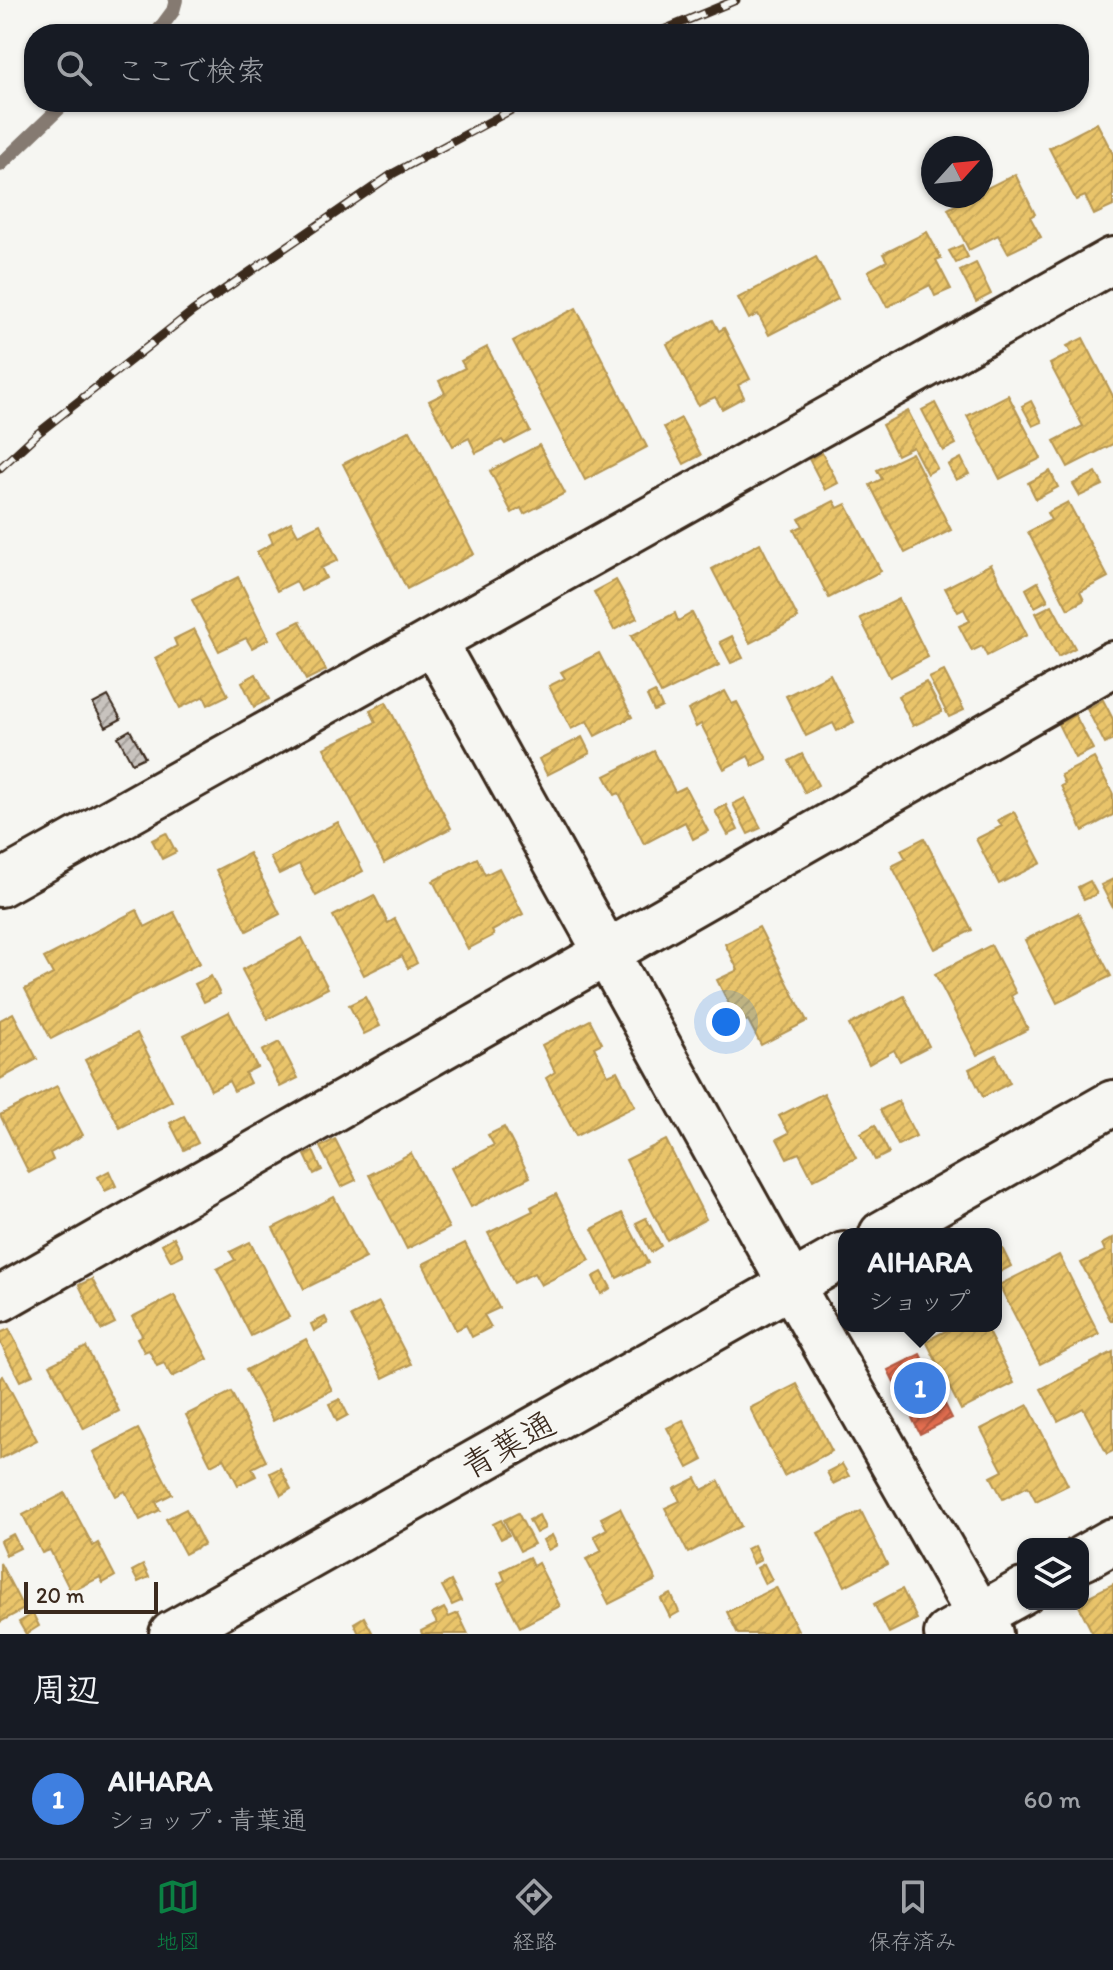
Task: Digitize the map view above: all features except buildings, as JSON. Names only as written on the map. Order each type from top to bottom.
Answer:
[{"type":"street","points":[[0,884],[1113,260]]},
{"type":"street","points":[[434,642],[791,1285],[972,1628],[1017,1595]]},
{"type":"street","points":[[0,1299],[1113,664]]},
{"type":"street","points":[[893,1228],[1113,1103]]},
{"type":"street","name":"青葉通","points":[[172,1634],[838,1258]]},
{"type":"street","points":[[1089,1555],[1113,1541]]},
{"type":"waterway","points":[[163,24],[173,11],[176,0]]},
{"type":"waterway","points":[[0,165],[56,112]]},
{"type":"railway","points":[[678,24],[736,0]]},
{"type":"railway","points":[[0,468],[37,434],[193,311],[394,173],[507,112]]},
{"type":"place","name":"AIHARA","points":[[920,1388]]}]
